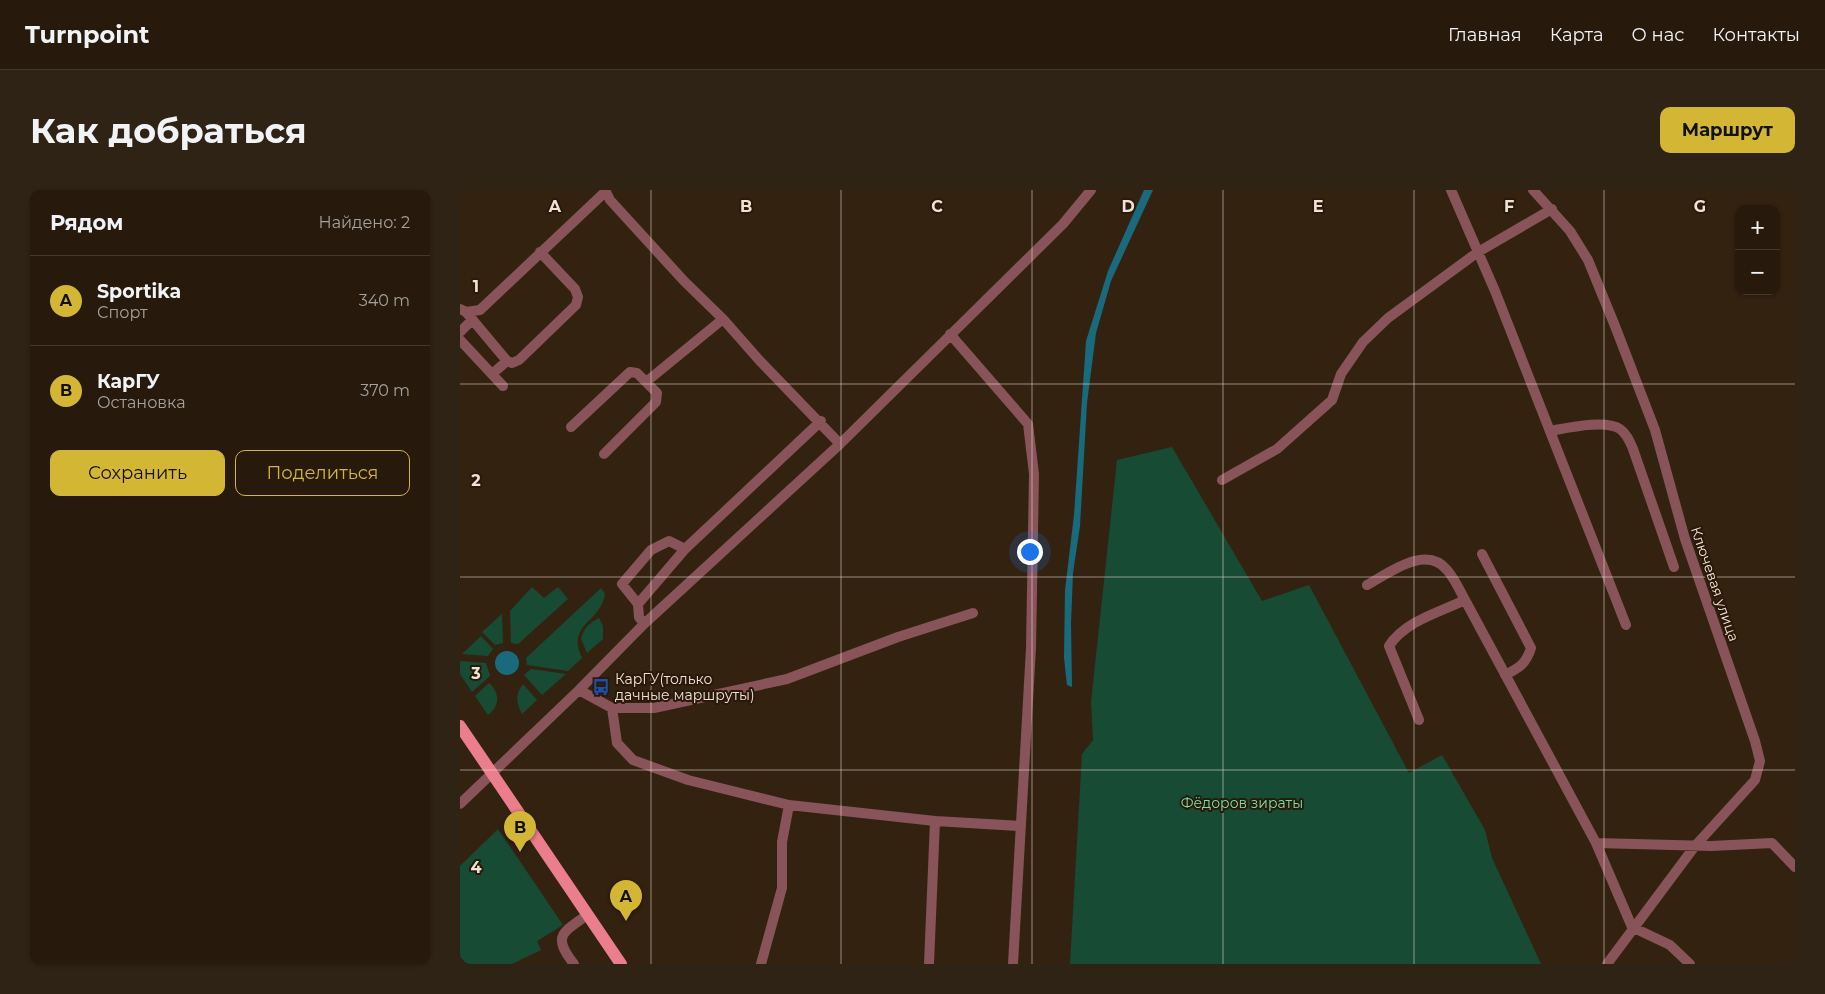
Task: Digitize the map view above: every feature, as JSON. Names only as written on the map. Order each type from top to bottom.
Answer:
[{"type":"main road","points":[[460,726],[621,964]]},
{"type":"street","points":[[460,804],[579,690],[644,624],[840,444],[1063,224],[1092,190]]},
{"type":"street","points":[[1451,190],[1550,430],[1626,625]]},
{"type":"street","name":"Ключевая улица","points":[[1533,190],[1570,231],[1588,260],[1655,430],[1685,539],[1755,741],[1760,761],[1755,780],[1695,846],[1632,927],[1607,964]]},
{"type":"street","points":[[466,314],[480,310],[605,191],[656,251],[724,318],[760,361],[821,422],[840,444]]},
{"type":"street","points":[[1222,480],[1277,450],[1332,400],[1341,374],[1363,342],[1388,318],[1478,252],[1552,209]]},
{"type":"street","points":[[466,314],[507,361],[512,363],[519,360],[576,305],[578,297],[575,289],[540,252]]},
{"type":"street","points":[[460,332],[466,314]]},
{"type":"street","points":[[646,382],[724,318]]},
{"type":"street","points":[[950,334],[1028,424],[1034,474],[1032,639],[1013,964]]},
{"type":"street","points":[[460,340],[503,386]]},
{"type":"street","points":[[492,374],[507,361]]},
{"type":"street","points":[[571,427],[630,372],[637,373],[657,394],[656,402],[604,454]]},
{"type":"street","points":[[638,604],[685,550],[821,422]]},
{"type":"street","points":[[1550,430],[1588,425],[1607,425],[1618,428],[1625,434],[1633,449],[1674,567]]},
{"type":"street","points":[[644,624],[639,618],[638,604],[622,584],[651,550],[669,541],[685,550]]},
{"type":"street","points":[[1482,554],[1530,648],[1528,659],[1520,668],[1505,675]]},
{"type":"street","points":[[1367,585],[1410,561],[1433,560],[1447,569],[1466,600],[1596,843],[1632,927],[1670,945],[1690,964]]},
{"type":"street","points":[[1419,720],[1389,646],[1396,635],[1421,620],[1466,600]]},
{"type":"street","points":[[579,690],[612,708],[654,708],[787,679],[898,637],[973,612]]},
{"type":"street","points":[[612,708],[617,743],[633,760],[652,769],[789,805],[934,821],[1020,826]]},
{"type":"street","points":[[761,964],[782,888],[782,842],[789,805]]},
{"type":"street","points":[[929,964],[934,821]]},
{"type":"street","points":[[1596,843],[1695,846],[1772,843],[1795,867]]},
{"type":"street","points":[[574,964],[562,949],[561,938],[563,933],[587,915]]},
{"type":"green space","name":"Фёдоров зираты","points":[[1172,447],[1262,601],[1309,585],[1409,773],[1442,755],[1485,830],[1492,858],[1541,964],[1070,964],[1082,754],[1093,740],[1091,702],[1117,460]]},
{"type":"green space","points":[[532,587],[544,598],[558,587],[568,599],[518,644],[511,643],[510,611]]},
{"type":"green space","points":[[601,588],[605,594],[602,604],[581,630],[578,637],[578,646],[582,658],[568,671],[527,665],[526,658]]},
{"type":"green space","points":[[502,614],[503,643],[495,645],[482,632]]},
{"type":"green space","points":[[599,618],[603,626],[603,639],[587,653],[581,639],[582,635],[587,626]]},
{"type":"green space","points":[[481,636],[493,649],[488,656],[462,654]]},
{"type":"green space","points":[[460,661],[486,663],[490,676],[472,692],[460,674]]},
{"type":"green space","points":[[531,669],[566,674],[542,695],[524,675]]},
{"type":"green space","points":[[489,683],[497,695],[497,699],[495,708],[488,715],[475,696]]},
{"type":"green space","points":[[523,684],[537,700],[522,714],[517,699]]},
{"type":"green space","points":[[498,829],[563,925],[537,941],[541,950],[512,964],[467,964],[460,957],[460,866]]},
{"type":"water","points":[[1144,190],[1153,190],[1111,281],[1096,333],[1087,403],[1080,526],[1073,573],[1071,624],[1072,687],[1067,685],[1064,658],[1065,590],[1074,515],[1086,341],[1108,271]]},
{"type":"water","points":[[507,651],[512,652],[518,658],[518,668],[512,674],[507,675],[502,674],[496,668],[495,663],[496,658],[502,652]]},
{"type":"place","name":"КарГУ(только дачные маршруты)","points":[[601,687]]},
{"type":"place","name":"КарГУ","points":[[520,852]]},
{"type":"place","name":"Sportika","points":[[626,921]]}]
